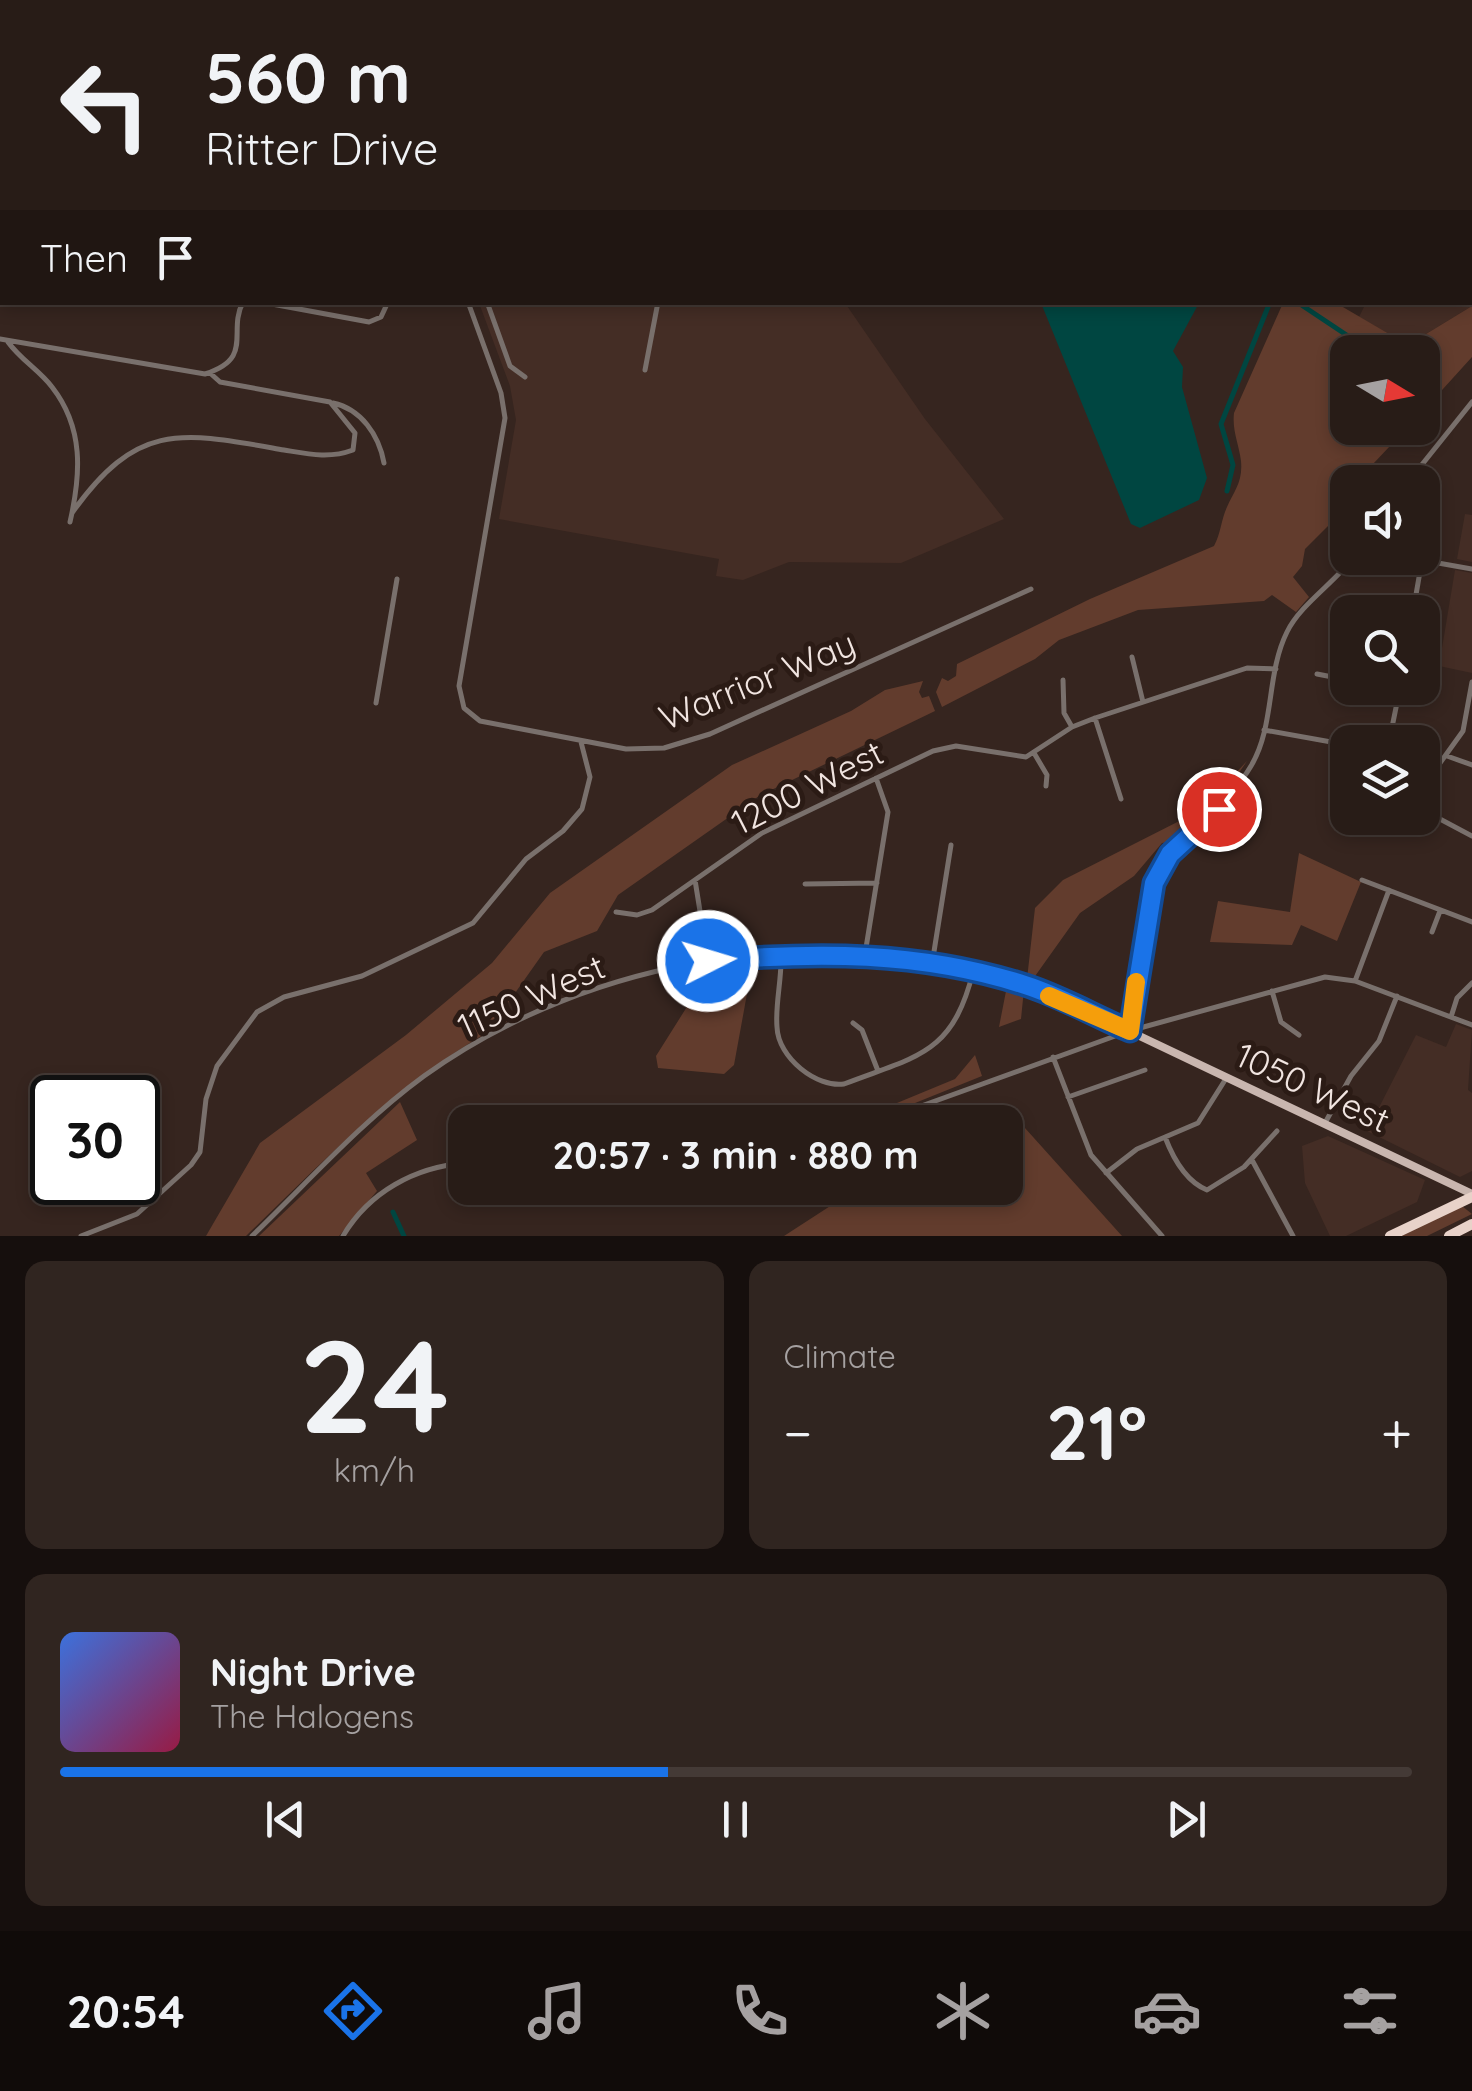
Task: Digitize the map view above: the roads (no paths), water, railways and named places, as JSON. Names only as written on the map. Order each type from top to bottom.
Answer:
[{"type":"highway","points":[[1390,1236],[1472,1195]]},
{"type":"highway","points":[[1448,1236],[1472,1224]]},
{"type":"main road","name":"1050 West","points":[[1130,1031],[1472,1195]]},
{"type":"street","points":[[210,373],[235,354],[243,305]]},
{"type":"street","points":[[277,305],[369,322],[381,318],[387,305]]},
{"type":"street","name":"Warrior Way","points":[[469,305],[504,411],[459,690],[468,712],[490,724],[646,749],[684,743],[1031,589]]},
{"type":"street","points":[[488,305],[510,366],[525,377]]},
{"type":"street","points":[[645,370],[657,305]]},
{"type":"street","points":[[3,339],[210,373],[220,382],[330,402],[356,412],[381,448],[384,463]]},
{"type":"street","points":[[3,339],[51,386],[70,418],[80,459],[70,522]]},
{"type":"street","points":[[72,513],[118,460],[155,441],[215,438],[319,456],[353,450],[355,433],[330,402]]},
{"type":"street","points":[[1422,465],[1472,402]]},
{"type":"street","points":[[1440,563],[1472,569]]},
{"type":"street","points":[[1130,1031],[1154,883],[1170,854],[1219,809],[1252,766],[1264,730],[1276,669],[1293,622],[1337,575]]},
{"type":"street","points":[[376,703],[397,579]]},
{"type":"street","points":[[1132,657],[1143,702]]},
{"type":"street","points":[[1046,786],[1047,775],[1034,753],[1072,727],[1247,668],[1276,669]]},
{"type":"street","points":[[1317,674],[1330,677]]},
{"type":"street","points":[[1063,680],[1064,713],[1072,727]]},
{"type":"street","points":[[1440,763],[1463,732],[1472,682]]},
{"type":"street","points":[[1095,718],[1121,799]]},
{"type":"street","points":[[1264,730],[1330,742]]},
{"type":"street","points":[[80,1236],[137,1214],[192,1165],[200,1152],[206,1099],[217,1066],[258,1012],[284,997],[362,976],[473,923],[526,859],[563,831],[582,808],[590,777],[581,741]]},
{"type":"street","name":"1200 West","points":[[616,912],[637,915],[652,910],[762,832],[942,748],[956,746],[1016,758],[1034,753]]},
{"type":"street","points":[[1447,756],[1472,765]]},
{"type":"street","points":[[865,954],[888,812],[876,778]]},
{"type":"street","points":[[1440,819],[1472,836]]},
{"type":"street","points":[[932,964],[951,845]]},
{"type":"street","points":[[695,880],[708,961]]},
{"type":"street","points":[[1362,880],[1472,922]]},
{"type":"street","points":[[805,884],[877,882]]},
{"type":"street","points":[[1356,981],[1390,890]]},
{"type":"street","points":[[1432,932],[1441,910]]},
{"type":"street","points":[[782,954],[783,989],[776,1028],[782,1046],[815,1081],[829,1086],[938,1046],[953,1025],[972,972]]},
{"type":"street","name":"1150 West","points":[[252,1236],[359,1132],[428,1074],[494,1034],[618,982],[708,961],[782,954],[865,954],[1025,985],[1130,1031]]},
{"type":"street","points":[[923,1105],[1130,1031],[1325,977],[1356,981],[1472,1024]]},
{"type":"street","points":[[1451,1017],[1457,998],[1472,983]]},
{"type":"street","points":[[1272,991],[1281,1022],[1299,1035]]},
{"type":"street","points":[[1324,1124],[1351,1076],[1378,1041],[1397,996]]},
{"type":"street","points":[[854,1023],[862,1030],[878,1071]]},
{"type":"street","points":[[1053,1057],[1088,1149],[1162,1236]]},
{"type":"street","points":[[1068,1098],[1145,1070]]},
{"type":"street","points":[[1106,1174],[1137,1149],[1198,1123],[1227,1078]]},
{"type":"street","points":[[1165,1137],[1176,1162],[1198,1186],[1207,1190],[1216,1188],[1252,1160],[1277,1131]]},
{"type":"street","points":[[1252,1160],[1293,1236]]},
{"type":"street","points":[[344,1236],[365,1207],[404,1178],[448,1167]]},
{"type":"water","points":[[1042,305],[1198,305],[1173,351],[1183,367],[1182,387],[1207,478],[1199,500],[1140,528],[1131,524]]},
{"type":"waterway","points":[[1227,491],[1233,465],[1221,424],[1269,305]]},
{"type":"waterway","points":[[1302,305],[1346,335]]},
{"type":"waterway","points":[[393,1212],[404,1236]]}]
